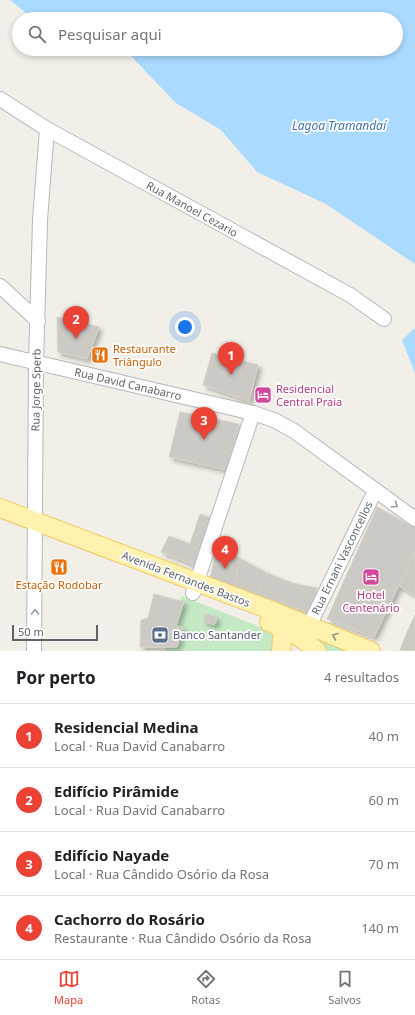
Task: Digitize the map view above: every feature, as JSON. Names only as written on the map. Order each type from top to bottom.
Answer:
[{"type":"main road","name":"Avenida Fernandes Bastos","points":[[0,508],[35,527]]},
{"type":"main road","name":"Avenida Fernandes Bastos","points":[[0,518],[35,527],[195,588],[279,622],[309,642],[371,651]]},
{"type":"main road","points":[[279,622],[281,651]]},
{"type":"street","name":"Rua Manoel Cezario","points":[[0,99],[47,129],[350,296],[384,319]]},
{"type":"street","name":"Rua Jorge Sperb","points":[[34,651],[36,363],[40,220],[47,129]]},
{"type":"street","points":[[0,286],[38,321]]},
{"type":"street","name":"Rua David Canabarro","points":[[0,354],[253,413],[274,420],[294,431],[415,519]]},
{"type":"street","points":[[195,588],[253,413]]},
{"type":"street","name":"Rua Ernani Vasconcellos","points":[[309,642],[375,491]]},
{"type":"green space","points":[[182,596],[272,632],[277,641],[277,651],[165,651]]},
{"type":"green space","points":[[309,634],[356,651],[325,651]]},
{"type":"water","name":"Lagoa Tramandaí","points":[[10,0],[415,0],[415,264],[326,204],[257,172],[221,130],[176,103],[131,56],[403,56],[403,12],[25,12]]},
{"type":"water","points":[[415,328],[415,373],[402,340]]},
{"type":"building","points":[[57,317],[99,327],[87,359],[58,352]]},
{"type":"building","points":[[212,353],[258,365],[249,401],[203,385]]},
{"type":"building","points":[[180,412],[239,424],[227,470],[169,457]]},
{"type":"building","points":[[377,507],[415,528],[415,552],[374,637],[327,619]]},
{"type":"building","points":[[200,514],[214,519],[198,566],[161,552],[169,536],[190,544]]},
{"type":"building","points":[[216,551],[239,558],[235,590],[210,579]]},
{"type":"building","points":[[415,552],[415,595],[399,586]]},
{"type":"building","points":[[239,558],[267,573],[256,600],[235,590]]},
{"type":"building","points":[[267,573],[292,583],[282,603],[258,595]]},
{"type":"building","points":[[292,583],[317,588],[308,613],[282,603]]},
{"type":"building","points":[[154,594],[184,602],[176,626],[183,627],[177,647],[140,647],[141,620],[148,618]]},
{"type":"building","points":[[207,614],[216,617],[216,622],[214,625],[205,622],[203,619]]},
{"type":"building","points":[[415,615],[415,651],[400,650],[405,637]]},
{"type":"place","name":"Edifício Pirâmide","points":[[76,339]]},
{"type":"place","name":"Restaurante Triângulo","points":[[100,355]]},
{"type":"place","name":"Residencial Medina","points":[[231,375]]},
{"type":"place","name":"Residencial Central Praia","points":[[263,395]]},
{"type":"place","name":"Edifício Nayade","points":[[204,440]]},
{"type":"place","name":"Estação Rodobar","points":[[59,567]]},
{"type":"place","name":"Cachorro do Rosário","points":[[225,569]]},
{"type":"place","name":"Hotel Centenário","points":[[371,577]]},
{"type":"place","name":"Banco Santander","points":[[160,635]]}]
